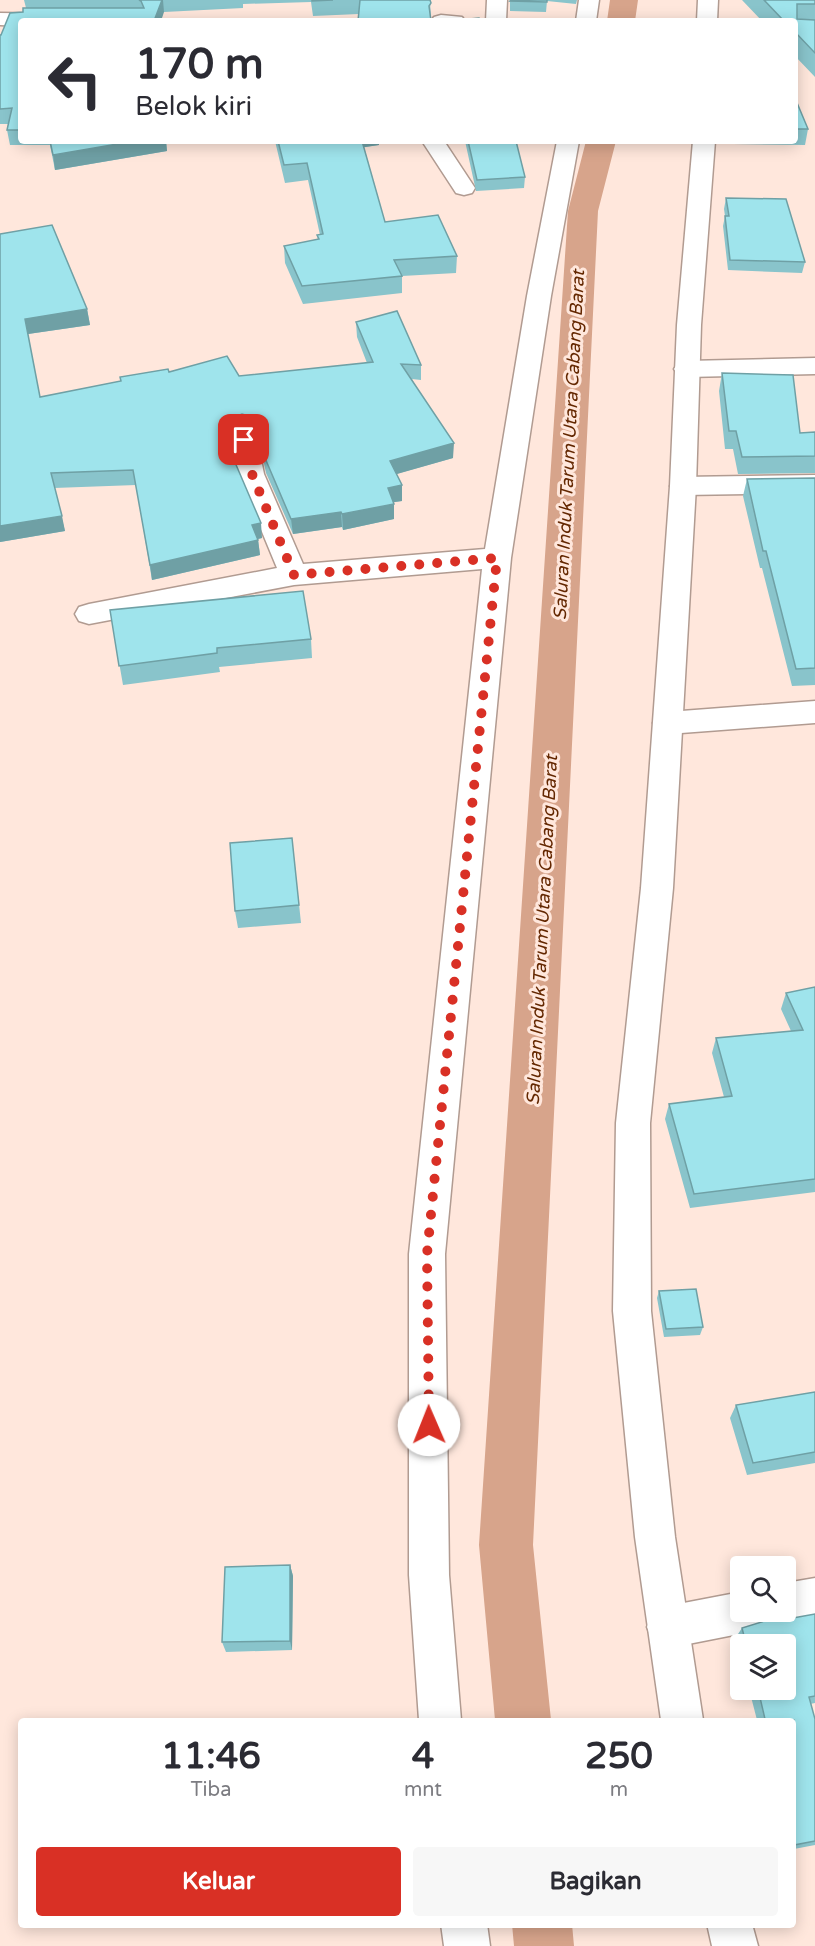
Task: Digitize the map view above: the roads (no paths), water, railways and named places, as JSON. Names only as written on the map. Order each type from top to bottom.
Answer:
[{"type":"street","points":[[496,18],[497,0]]},
{"type":"street","points":[[586,18],[589,0]]},
{"type":"street","points":[[707,18],[708,0]]},
{"type":"street","points":[[0,19],[18,19]]},
{"type":"street","points":[[435,144],[464,188]]},
{"type":"street","points":[[440,1718],[429,1575],[427,1254],[497,558],[539,296],[567,144]]},
{"type":"street","points":[[682,1718],[655,1537],[632,1299],[633,1123],[657,888],[669,723],[683,486],[687,369],[704,144]]},
{"type":"street","points":[[687,369],[815,366]]},
{"type":"street","points":[[244,440],[252,474],[294,575]]},
{"type":"street","points":[[683,486],[815,484]]},
{"type":"street","points":[[89,614],[294,575],[497,558]]},
{"type":"street","points":[[669,723],[815,712]]},
{"type":"street","points":[[796,1602],[815,1598]]},
{"type":"street","points":[[668,1627],[730,1615]]},
{"type":"street","points":[[464,1928],[466,1946]]},
{"type":"street","points":[[730,1928],[735,1946]]},
{"type":"waterway","name":"Saluran Induk Tarum Utara Cabang Barat","points":[[621,18],[624,0]]},
{"type":"waterway","name":"Saluran Induk Tarum Utara Cabang Barat","points":[[523,1718],[506,1545],[583,211],[600,144]]},
{"type":"waterway","name":"Saluran Induk Tarum Utara Cabang Barat","points":[[542,1928],[544,1946]]}]
